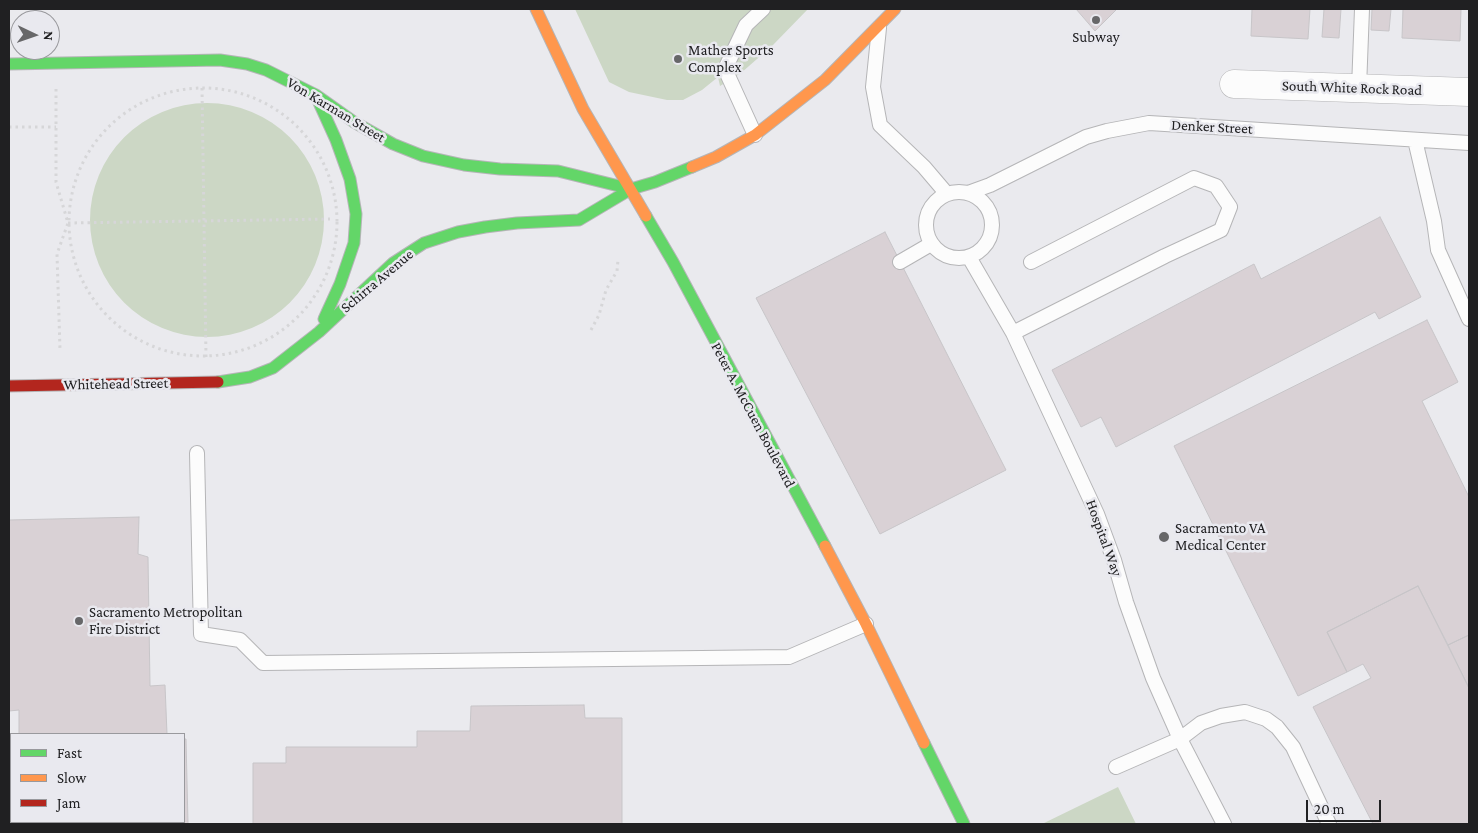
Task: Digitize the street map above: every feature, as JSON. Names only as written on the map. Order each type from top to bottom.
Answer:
[{"type":"street","name":"Peter A. McCuen Boulevard","points":[[536,9],[583,108],[673,262],[866,624],[964,824]]},
{"type":"street","points":[[631,188],[655,182],[716,157],[755,135],[825,80],[895,9]]},
{"type":"street","name":"Von Karman Street","points":[[9,64],[220,60],[247,64],[266,70],[316,95],[354,122],[393,144],[423,156],[464,165],[500,169],[558,170],[631,188]]},
{"type":"street","name":"South White Rock Road","points":[[1234,84],[1469,92]]},
{"type":"street","points":[[316,95],[336,140],[350,179],[356,214],[354,243],[340,284],[319,332]]},
{"type":"street","name":"Schirra Avenue","points":[[222,382],[250,377],[273,368],[319,332],[393,263],[424,243],[458,232],[517,222],[579,220],[631,188]]},
{"type":"street","name":"Whitehead Street","points":[[9,386],[222,382]]},
{"type":"lane","points":[[755,135],[725,69],[746,25],[763,9]]},
{"type":"lane","points":[[1359,88],[1362,9]]},
{"type":"lane","points":[[879,25],[873,88],[880,125],[924,167],[947,194]]},
{"type":"lane","name":"Denker Street","points":[[968,193],[990,185],[1086,137],[1148,123],[1469,143]]},
{"type":"lane","points":[[1415,140],[1434,221],[1438,250],[1469,318]]},
{"type":"lane","points":[[1013,333],[1165,256],[1221,230],[1230,207],[1216,186],[1194,178],[1031,262]]},
{"type":"lane","points":[[952,192],[968,193],[983,201],[989,211],[992,233],[987,244],[980,252],[959,259],[948,257],[938,252],[931,244],[926,229],[928,213],[933,203],[941,196],[952,192]]},
{"type":"lane","points":[[900,262],[931,244]]},
{"type":"lane","name":"Hospital Way","points":[[969,257],[1013,333],[1097,514],[1153,678],[1180,739],[1224,824]]},
{"type":"lane","points":[[197,453],[201,634],[240,640],[263,663],[789,657],[866,624]]},
{"type":"lane","points":[[1116,767],[1180,739],[1201,723],[1221,716],[1245,712],[1266,719],[1277,727],[1293,747],[1329,824]]},
{"type":"path","points":[[56,86],[56,182],[68,223],[76,267],[102,311],[145,348],[185,358],[206,357],[237,352],[271,340],[297,318],[322,275],[334,251],[336,219],[330,175],[320,150],[294,120],[266,103],[235,93],[202,88],[164,92],[128,105],[105,131],[84,164],[74,188],[68,223],[57,254],[60,350]]},
{"type":"path","points":[[202,88],[206,357]]},
{"type":"path","points":[[9,127],[56,127]]},
{"type":"path","points":[[68,223],[336,219]]},
{"type":"path","points":[[592,330],[600,314],[606,290],[617,271],[618,260]]},
{"type":"green space","name":"Mather Sports Complex","points":[[575,9],[808,9],[773,45],[741,73],[720,86],[718,77],[702,90],[683,100],[667,100],[629,92],[609,82]]},
{"type":"green space","points":[[207,103],[230,105],[252,112],[272,123],[290,137],[304,155],[315,175],[322,197],[324,220],[322,243],[315,265],[304,285],[290,303],[272,317],[252,328],[230,335],[207,337],[184,335],[162,328],[142,317],[124,303],[110,285],[99,265],[92,243],[90,220],[92,197],[99,175],[110,155],[124,137],[142,123],[162,112],[184,105]]},
{"type":"green space","points":[[1118,787],[1136,824],[1042,824]]},
{"type":"building","name":"Subway","points":[[1076,9],[1117,9],[1095,31]]},
{"type":"building","points":[[1252,9],[1310,9],[1308,39],[1251,36]]},
{"type":"building","points":[[1324,9],[1341,9],[1339,38],[1322,37]]},
{"type":"building","points":[[1372,9],[1391,9],[1389,31],[1371,30]]},
{"type":"building","points":[[1403,9],[1461,9],[1460,41],[1402,38]]},
{"type":"building","points":[[1380,217],[1421,297],[1379,319],[1375,312],[1116,447],[1101,417],[1081,427],[1052,370],[1254,264],[1261,279]]},
{"type":"building","points":[[885,232],[1006,470],[880,534],[756,298]]},
{"type":"building","points":[[1427,320],[1458,382],[1422,401],[1469,497],[1469,635],[1448,645],[1418,586],[1327,632],[1347,672],[1298,696],[1174,446]]},
{"type":"building","name":"Sacramento Metropolitan Fire District","points":[[139,517],[138,554],[148,557],[150,686],[165,685],[167,733],[19,733],[19,710],[9,711],[9,520]]},
{"type":"building","points":[[1418,586],[1469,688],[1469,824],[1373,824],[1313,707],[1371,678],[1363,664],[1347,672],[1327,632]]},
{"type":"building","points":[[1469,635],[1469,688],[1448,645]]},
{"type":"building","points":[[584,705],[585,718],[622,718],[622,824],[253,824],[253,763],[286,763],[286,747],[417,747],[417,731],[470,731],[471,706]]},
{"type":"building","points":[[186,739],[188,824],[31,824],[185,823]]},
{"type":"traffic: fast","points":[[9,64],[220,60],[247,64],[266,70],[316,95],[354,122],[393,144],[423,156],[464,165],[500,169],[558,171],[631,189]]},
{"type":"traffic: fast","points":[[316,96],[336,140],[350,179],[356,214],[354,243],[340,284],[324,319]]},
{"type":"traffic: fast","points":[[218,382],[250,377],[273,368],[319,332],[393,263],[424,243],[458,232],[485,227],[517,223],[579,220],[631,189],[655,182],[692,167]]},
{"type":"traffic: fast","points":[[646,216],[673,262],[825,546]]},
{"type":"traffic: fast","points":[[924,743],[964,824]]},
{"type":"traffic: slow","points":[[536,9],[583,109],[646,216]]},
{"type":"traffic: slow","points":[[692,167],[716,157],[755,135],[825,80],[895,9]]},
{"type":"traffic: slow","points":[[825,546],[866,624],[924,743]]},
{"type":"traffic: jam","points":[[9,386],[218,382]]},
{"type":"place","name":"Subway","points":[[1096,20]]},
{"type":"place","name":"Mather Sports Complex","points":[[678,59]]},
{"type":"place","name":"Sacramento VA Medical Center","points":[[1164,537]]},
{"type":"place","name":"Sacramento Metropolitan Fire District","points":[[79,621]]}]
